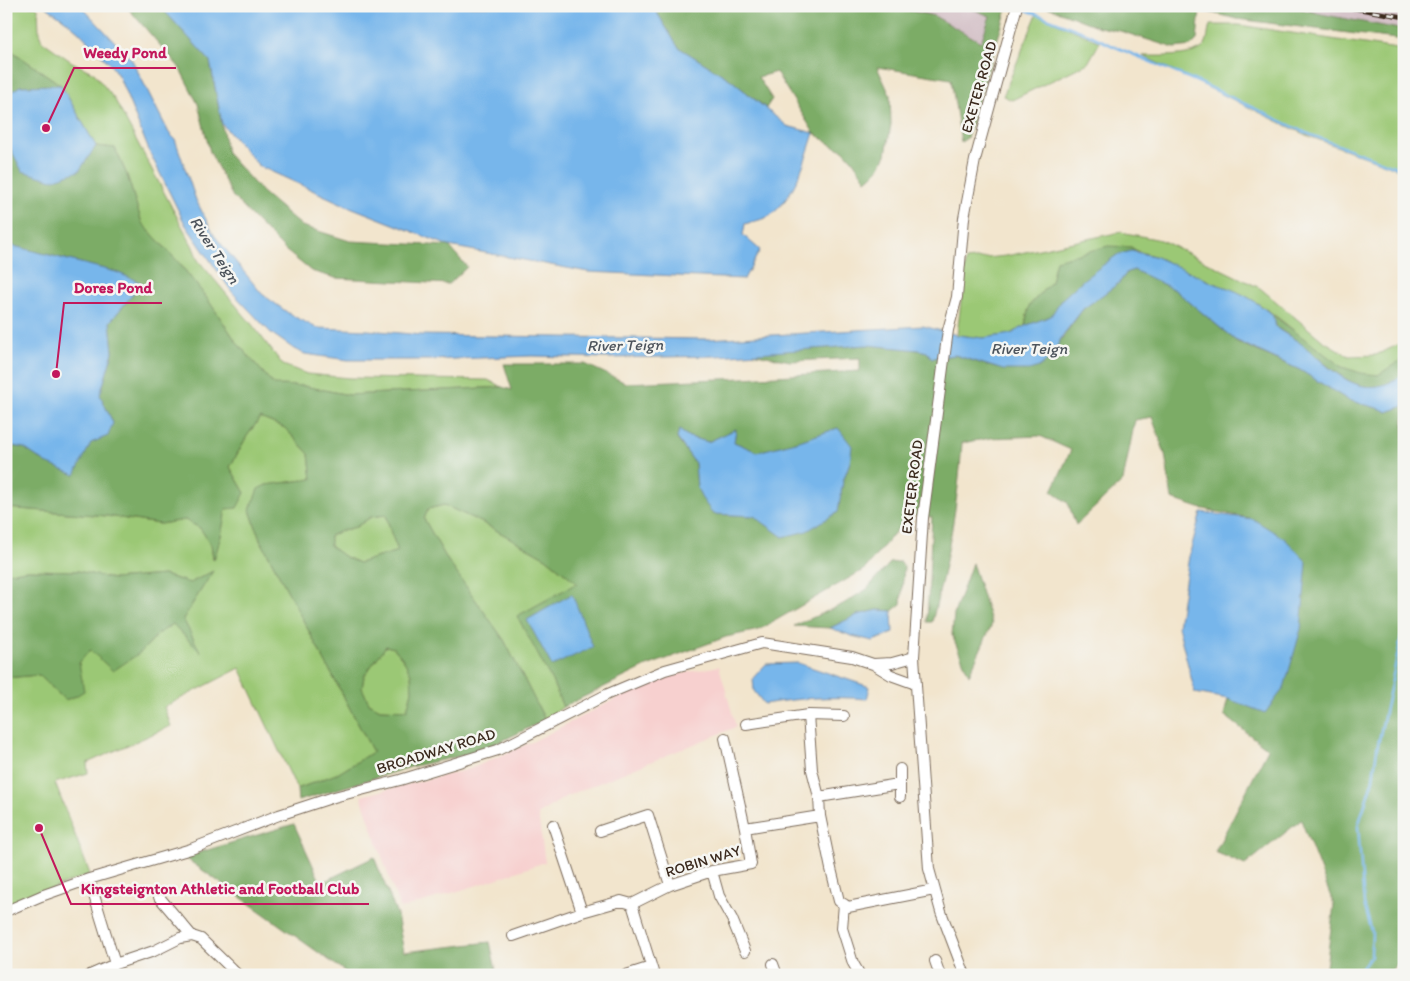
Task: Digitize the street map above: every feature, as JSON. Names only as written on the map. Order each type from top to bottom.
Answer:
[{"type":"street","name":"EXETER ROAD","points":[[965,975],[934,890],[929,869],[914,657],[921,540],[948,330],[956,297],[964,218],[975,160],[1017,6]]},
{"type":"street","name":"BROADWAY ROAD","points":[[6,911],[41,896],[191,849],[279,815],[334,797],[400,780],[498,750],[608,694],[665,670],[762,642],[852,657],[873,664],[891,675],[916,684]]},
{"type":"street","name":"BROADWAY ROAD","points":[[873,664],[892,663],[914,657]]},
{"type":"street","points":[[808,715],[812,770],[839,901],[848,907],[934,890]]},
{"type":"street","points":[[746,724],[808,715],[844,716]]},
{"type":"street","name":"ROBIN WAY","points":[[632,904],[670,885],[712,871],[751,864],[725,738]]},
{"type":"street","points":[[900,769],[900,797]]},
{"type":"street","points":[[818,797],[899,784]]},
{"type":"street","points":[[600,831],[648,815],[670,885]]},
{"type":"street","name":"ROBIN WAY","points":[[745,828],[820,816]]},
{"type":"street","points":[[553,825],[582,912]]},
{"type":"street","points":[[712,871],[719,896],[732,919],[745,951]]},
{"type":"street","points":[[90,880],[116,964]]},
{"type":"street","points":[[159,897],[192,936]]},
{"type":"street","points":[[513,936],[582,912],[621,901],[632,904],[653,971],[626,975]]},
{"type":"street","points":[[844,904],[842,928],[853,963],[860,975]]},
{"type":"street","points":[[90,975],[154,951],[180,938],[192,936],[201,938],[238,975]]},
{"type":"street","points":[[935,961],[940,975]]},
{"type":"street","points":[[773,964],[777,975]]},
{"type":"shaded area","points":[[889,6],[965,6],[991,16],[981,42],[934,16]]},
{"type":"shaded area","points":[[1288,6],[1404,6],[1404,30],[1319,14]]},
{"type":"shaded area","points":[[719,666],[736,727],[567,796],[538,814],[545,862],[400,909],[361,796],[470,769],[532,742],[654,679]]},
{"type":"green space","points":[[6,6],[36,6],[38,8],[39,32],[42,41],[72,62],[94,73],[115,100],[193,247],[198,260],[283,365],[307,374],[350,378],[488,380],[502,387],[349,395],[304,386],[274,385],[238,344],[206,297],[180,264],[142,223],[127,175],[115,148],[96,146],[61,85],[6,47]]},
{"type":"green space","points":[[126,6],[160,6],[210,61],[227,153],[262,192],[302,226],[350,241],[449,246],[467,267],[449,284],[335,278],[311,271],[285,250],[233,197],[210,152],[198,104],[179,67]]},
{"type":"green space","points":[[653,6],[889,6],[934,16],[981,42],[990,16],[965,6],[998,6],[1007,9],[967,138],[961,142],[951,79],[877,67],[890,95],[891,124],[886,155],[878,170],[866,180],[843,150],[814,133],[776,72],[758,77],[772,99],[766,108],[731,80],[678,47]]},
{"type":"green space","points":[[1045,6],[1289,6],[1404,30],[1404,40],[1237,19],[1200,10],[1197,40],[1191,46],[1174,48],[1120,31],[1099,27]]},
{"type":"green space","points":[[1037,14],[1100,42],[1088,63],[1012,100],[1003,96]]},
{"type":"green space","points":[[1210,25],[1239,25],[1404,50],[1404,171],[1306,135],[1143,56],[1185,54],[1200,49],[1206,43]]},
{"type":"green space","points":[[6,47],[61,85],[20,86],[6,96]]},
{"type":"green space","points":[[6,140],[8,143],[79,171],[96,146],[115,148],[127,175],[142,223],[180,264],[206,297],[238,344],[274,385],[304,386],[349,395],[502,387],[512,390],[504,364],[585,364],[626,383],[860,371],[860,358],[790,361],[752,353],[867,345],[919,350],[927,352],[932,358],[955,355],[996,368],[1058,344],[1083,309],[1119,283],[1127,272],[1134,270],[1175,290],[1237,342],[1300,370],[1348,400],[1387,412],[1404,406],[1404,956],[1387,975],[1325,975],[1334,905],[1301,820],[1245,865],[1215,852],[1268,749],[1224,715],[1228,699],[1265,712],[1253,519],[1199,508],[1172,499],[1165,454],[1152,417],[1135,420],[1123,481],[1076,525],[1068,503],[1052,491],[1071,450],[1040,436],[991,438],[962,443],[958,489],[951,534],[932,622],[927,622],[932,517],[909,515],[865,569],[759,630],[726,637],[647,666],[563,707],[552,681],[517,616],[577,583],[546,558],[483,523],[444,505],[428,509],[424,519],[448,561],[504,640],[545,720],[479,752],[414,766],[298,801],[297,789],[339,773],[373,752],[260,539],[250,510],[258,489],[266,485],[312,479],[309,454],[285,428],[260,418],[247,436],[230,467],[245,493],[237,508],[226,509],[214,560],[211,545],[200,528],[185,520],[160,524],[107,516],[6,508],[6,445],[24,448],[46,463],[91,443],[113,423],[100,395],[113,352],[110,322],[142,283],[116,272],[6,244]],"holes":[[[838,428],[850,462],[843,481],[838,512],[783,537],[755,516],[713,514],[697,487],[695,463],[677,439],[679,430],[689,437],[708,442],[736,429],[734,442],[757,452]],[[386,515],[398,551],[359,563],[345,557],[330,546],[330,536],[356,527],[371,517]],[[386,646],[394,648],[403,659],[411,674],[412,691],[407,710],[380,709],[369,703],[362,688],[364,676]]]},
{"type":"green space","points":[[1121,232],[1161,240],[1260,288],[1322,340],[1349,356],[1376,355],[1404,342],[1404,358],[1378,375],[1348,370],[1325,356],[1267,309],[1251,299],[1131,247],[1056,260],[1051,282],[1029,306],[1025,326],[1011,334],[983,338],[957,335],[966,260],[1006,256]]},
{"type":"green space","points":[[1108,246],[1131,247],[1137,251],[1117,255],[1061,300],[1052,316],[1025,326],[1029,306],[1051,282],[1056,260]]},
{"type":"green space","points":[[1265,309],[1342,367],[1361,373],[1378,375],[1404,358],[1404,374],[1380,386],[1358,385],[1338,374],[1277,328],[1274,319]]},
{"type":"green space","points":[[260,418],[285,428],[309,454],[312,479],[266,485],[250,510],[260,539],[373,752],[339,773],[297,789],[240,668],[164,707],[171,726],[87,763],[88,773],[55,783],[90,874],[8,906],[6,902],[6,678],[39,675],[65,700],[76,696],[79,663],[90,649],[141,652],[158,634],[173,624],[200,652],[183,619],[212,572],[190,583],[164,575],[113,579],[78,571],[28,570],[6,573],[6,508],[107,516],[160,524],[185,520],[200,528],[211,545],[213,559],[221,536],[226,509],[245,493],[230,467],[247,436]]},
{"type":"green space","points":[[444,505],[483,523],[546,558],[577,583],[552,681],[563,707],[545,720],[504,640],[448,561],[424,519],[428,509]]},
{"type":"green space","points":[[386,515],[398,551],[359,563],[345,557],[329,546],[330,536],[356,527],[371,517]]},
{"type":"green space","points":[[900,562],[904,567],[901,604],[892,611],[878,610],[857,615],[830,628],[794,626],[843,604],[867,589],[890,563]]},
{"type":"green space","points":[[972,563],[992,624],[969,675],[952,635],[954,614]]},
{"type":"green space","points":[[28,570],[78,571],[113,579],[164,575],[190,583],[213,571],[183,619],[201,653],[173,624],[158,634],[141,652],[113,671],[90,650],[79,663],[84,691],[65,700],[39,675],[6,678],[6,573]]},
{"type":"green space","points":[[386,646],[394,648],[403,659],[411,674],[412,691],[407,710],[380,709],[369,703],[362,688],[364,676]]},
{"type":"green space","points":[[294,824],[321,883],[374,857],[397,915],[404,952],[490,942],[497,975],[350,975],[184,857]]},
{"type":"water","name":"River Teign","points":[[45,6],[81,6],[132,60],[169,133],[175,139],[196,200],[214,235],[262,294],[291,315],[317,328],[421,335],[707,339],[923,326],[957,335],[983,338],[1011,334],[1025,326],[1051,316],[1061,300],[1084,279],[1117,255],[1131,251],[1154,256],[1250,298],[1271,314],[1278,329],[1350,381],[1362,386],[1375,386],[1389,383],[1404,374],[1404,406],[1387,412],[1348,400],[1300,370],[1235,340],[1175,290],[1134,270],[1127,272],[1119,283],[1083,309],[1063,335],[1051,357],[1039,367],[1029,370],[1003,370],[955,355],[932,358],[927,352],[919,350],[867,345],[717,356],[609,358],[532,356],[430,360],[348,360],[305,354],[294,349],[271,333],[232,292],[185,224],[150,153],[119,77],[110,64],[78,31]]},
{"type":"water","points":[[160,6],[653,6],[678,47],[731,80],[787,126],[814,133],[798,177],[787,198],[771,215],[745,224],[743,235],[760,250],[744,279],[588,272],[449,246],[345,205],[259,166],[222,124],[210,61]]},
{"type":"water","points":[[61,85],[96,146],[79,171],[52,180],[22,171],[6,140],[6,96],[20,86]]},
{"type":"water","points":[[6,244],[116,272],[142,283],[110,322],[113,352],[100,395],[113,423],[108,436],[91,443],[75,475],[46,463],[24,448],[6,445]]},
{"type":"water","points":[[838,428],[852,446],[850,462],[843,481],[838,512],[807,531],[783,537],[754,516],[713,514],[701,497],[697,487],[695,463],[677,438],[679,430],[689,437],[708,442],[736,429],[734,442],[757,452]]},
{"type":"water","points":[[1201,512],[1253,519],[1285,539],[1307,562],[1301,629],[1284,688],[1265,713],[1228,699],[1195,693],[1178,626],[1189,556]]},
{"type":"water","points":[[572,594],[593,647],[552,666],[527,620]]},
{"type":"water","points":[[878,610],[892,611],[893,633],[873,641],[830,628],[857,615]]},
{"type":"water","points":[[798,663],[870,687],[867,699],[815,698],[764,704],[754,691],[753,678],[766,664]]},
{"type":"waterway","points":[[1024,9],[1088,34],[1205,85],[1306,133],[1404,170]]},
{"type":"waterway","points":[[1357,975],[1371,956],[1372,932],[1364,904],[1358,826],[1373,779],[1377,749],[1404,625]]},
{"type":"railway","points":[[1341,6],[1404,17]]},
{"type":"place","name":"Weedy Pond","points":[[46,128]]},
{"type":"place","name":"Dores Pond","points":[[56,374]]},
{"type":"place","name":"Kingsteignton Athletic and Football Club","points":[[39,828]]}]
